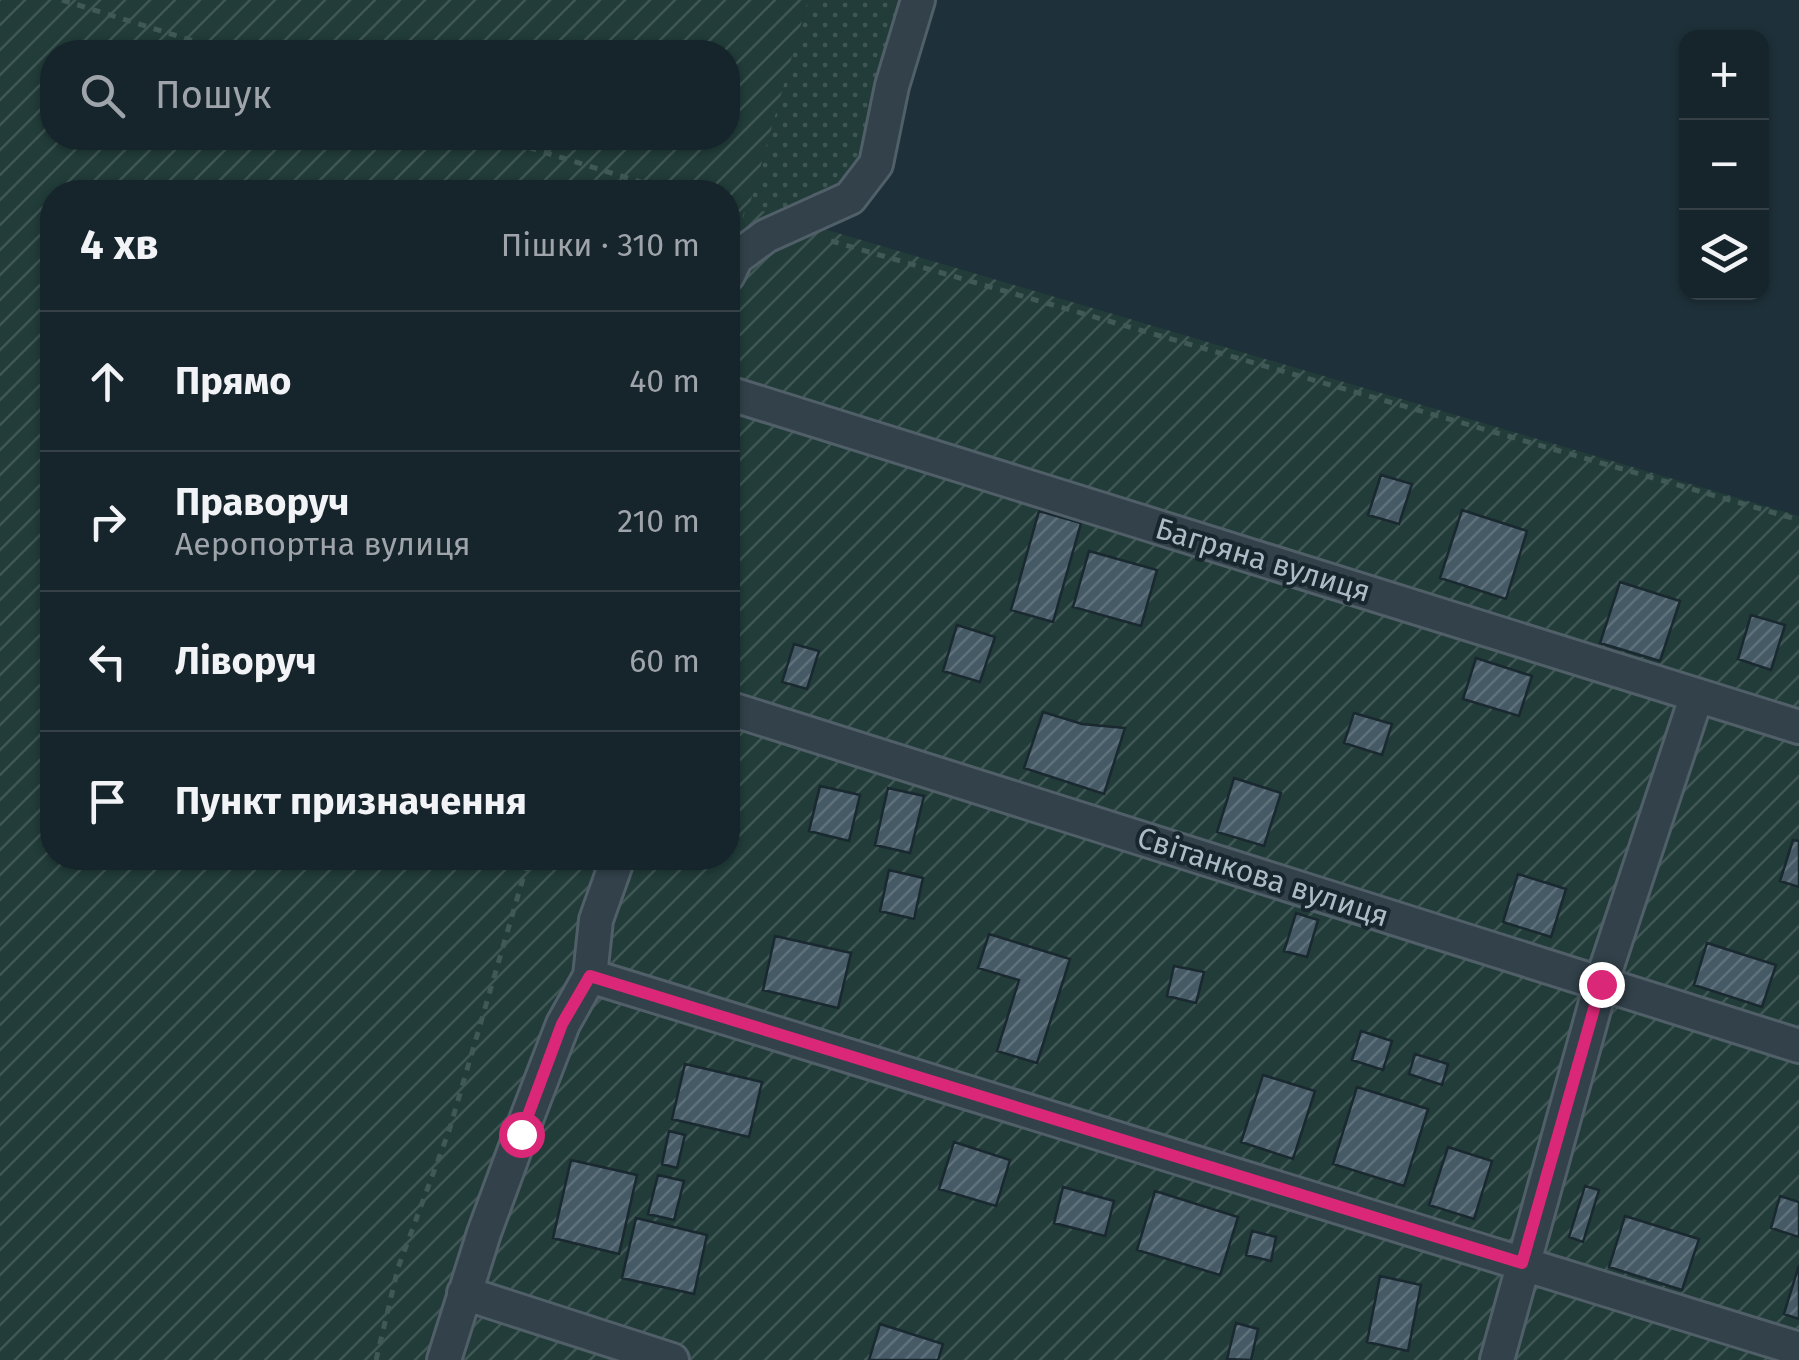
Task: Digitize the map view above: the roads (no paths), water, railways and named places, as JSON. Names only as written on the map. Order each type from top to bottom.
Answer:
[{"type":"street","points":[[740,255],[766,236],[850,198],[876,164],[892,86],[918,0]]},
{"type":"street","name":"Багряна вулиця","points":[[740,396],[1799,727]]},
{"type":"street","points":[[1496,1360],[1601,984],[1696,695]]},
{"type":"street","name":"Світанкова вулиця","points":[[740,712],[1799,1046]]},
{"type":"street","points":[[444,1360],[464,1293],[562,1024],[590,976],[596,920],[614,870]]},
{"type":"street","points":[[590,976],[1799,1349]]},
{"type":"street","points":[[464,1293],[672,1360]]}]
